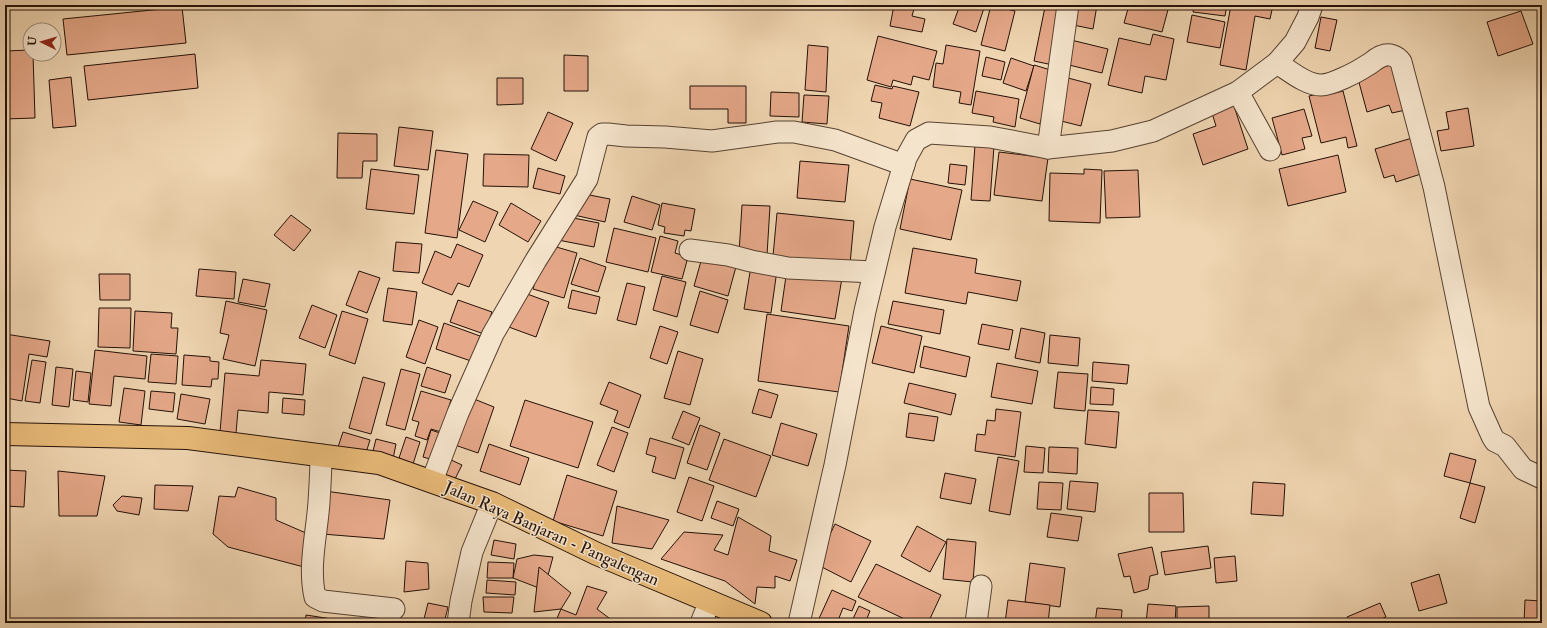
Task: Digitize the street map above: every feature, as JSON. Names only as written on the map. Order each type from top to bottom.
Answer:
[{"type":"main road","name":"Jalan Raya Banjaran - Pangalengan","points":[[5,434],[188,438],[379,463],[492,503],[597,554],[760,623]]},
{"type":"street","points":[[1048,148],[1068,5]]},
{"type":"street","points":[[799,623],[835,465],[874,272],[885,227],[904,165],[916,140],[929,133],[990,137],[1048,148],[1112,142],[1153,131],[1238,92],[1278,63],[1295,42],[1308,17],[1312,5]]},
{"type":"street","points":[[1278,63],[1307,82],[1323,85],[1366,67],[1383,56],[1389,55],[1399,58],[1434,187],[1479,407],[1495,441],[1505,446],[1523,469],[1542,478]]},
{"type":"street","points":[[1238,92],[1270,150]]},
{"type":"street","points":[[432,481],[458,413],[493,334],[536,260],[586,179],[591,165],[596,140],[602,134],[712,141],[777,132],[794,132],[835,140],[904,165]]},
{"type":"street","points":[[690,250],[728,255],[788,268],[874,272]]},
{"type":"street","points":[[321,455],[319,502],[312,569],[312,584],[315,597],[323,601],[394,609]]},
{"type":"street","points":[[458,623],[461,601],[472,552],[492,503]]},
{"type":"street","points":[[976,623],[981,586]]},
{"type":"street","points":[[701,623],[710,601]]},
{"type":"building","points":[[894,5],[915,5],[912,16],[925,19],[922,32],[890,26]]},
{"type":"building","points":[[960,5],[985,5],[976,32],[953,24]]},
{"type":"building","points":[[991,5],[1015,11],[1005,51],[981,45]]},
{"type":"building","points":[[1072,5],[1097,5],[1093,29],[1068,24]]},
{"type":"building","points":[[1129,5],[1169,6],[1162,32],[1124,23]]},
{"type":"building","points":[[1194,5],[1227,5],[1225,16],[1193,12]]},
{"type":"building","points":[[1231,5],[1273,5],[1270,19],[1255,16],[1246,70],[1220,65]]},
{"type":"building","points":[[182,7],[186,43],[67,55],[63,19]]},
{"type":"building","points":[[1045,7],[1063,11],[1053,65],[1034,61]]},
{"type":"building","points":[[1521,11],[1533,44],[1498,56],[1487,22]]},
{"type":"building","points":[[1192,15],[1225,22],[1220,48],[1187,42]]},
{"type":"building","points":[[1321,17],[1337,20],[1330,51],[1315,48]]},
{"type":"building","points":[[1153,34],[1174,39],[1166,80],[1145,76],[1142,93],[1108,85],[1119,38],[1150,45]]},
{"type":"building","points":[[878,36],[937,51],[929,80],[913,76],[911,85],[893,80],[891,87],[867,80]]},
{"type":"building","points":[[1071,40],[1108,49],[1102,73],[1065,64]]},
{"type":"building","points":[[808,45],[828,47],[826,92],[805,90]]},
{"type":"building","points":[[946,45],[980,51],[971,105],[959,103],[961,92],[933,87],[936,63],[943,64]]},
{"type":"building","points":[[22,50],[22,62],[33,62],[35,118],[5,119],[5,51]]},
{"type":"building","points":[[195,54],[198,88],[88,100],[84,66]]},
{"type":"building","points":[[564,55],[588,56],[588,91],[564,91]]},
{"type":"building","points":[[986,57],[1005,62],[1001,80],[982,76]]},
{"type":"building","points":[[1011,58],[1034,66],[1026,91],[1003,83]]},
{"type":"building","points":[[1397,63],[1410,109],[1392,113],[1389,105],[1367,112],[1357,75]]},
{"type":"building","points":[[1034,65],[1054,71],[1040,124],[1020,118]]},
{"type":"building","points":[[71,77],[76,126],[53,128],[49,80]]},
{"type":"building","points":[[497,78],[523,78],[523,104],[497,105]]},
{"type":"building","points":[[1068,78],[1091,84],[1081,126],[1057,120]]},
{"type":"building","points":[[875,85],[892,89],[893,86],[919,92],[910,126],[879,118],[882,103],[871,101]]},
{"type":"building","points":[[690,86],[746,86],[746,123],[728,123],[728,109],[690,109]]},
{"type":"building","points":[[1335,90],[1335,93],[1343,91],[1357,146],[1348,148],[1346,137],[1321,143],[1309,96]]},
{"type":"building","points":[[976,91],[1019,99],[1015,127],[993,122],[994,117],[972,113]]},
{"type":"building","points":[[771,92],[799,93],[799,117],[770,116]]},
{"type":"building","points":[[804,95],[829,96],[827,124],[802,122]]},
{"type":"building","points":[[1234,106],[1248,149],[1203,165],[1193,134],[1216,126],[1212,113]]},
{"type":"building","points":[[1468,108],[1474,146],[1441,151],[1437,131],[1449,129],[1446,112]]},
{"type":"building","points":[[1304,109],[1312,136],[1302,138],[1305,149],[1282,155],[1272,118]]},
{"type":"building","points":[[548,112],[573,123],[556,161],[531,149]]},
{"type":"building","points":[[399,127],[433,131],[428,170],[394,166]]},
{"type":"building","points":[[338,133],[377,134],[377,161],[363,161],[362,178],[337,178]]},
{"type":"building","points":[[1419,136],[1424,173],[1396,182],[1394,175],[1384,178],[1375,149]]},
{"type":"building","points":[[975,145],[994,146],[990,201],[971,200]]},
{"type":"building","points":[[436,150],[468,154],[457,238],[425,233]]},
{"type":"building","points":[[999,152],[1048,158],[1042,201],[994,195]]},
{"type":"building","points":[[484,154],[529,155],[528,187],[483,186]]},
{"type":"building","points":[[1338,155],[1346,192],[1288,206],[1279,169]]},
{"type":"building","points":[[800,161],[849,165],[845,202],[797,198]]},
{"type":"building","points":[[950,164],[967,166],[965,185],[948,183]]},
{"type":"building","points":[[538,168],[565,176],[560,194],[533,188]]},
{"type":"building","points":[[371,169],[419,175],[414,214],[366,209]]},
{"type":"building","points":[[1084,169],[1102,170],[1100,223],[1049,221],[1050,173],[1084,174]]},
{"type":"building","points":[[1138,170],[1140,217],[1106,218],[1104,171]]},
{"type":"building","points":[[910,179],[962,190],[951,240],[900,229]]},
{"type":"building","points":[[579,193],[610,199],[605,222],[574,215]]},
{"type":"building","points":[[632,196],[660,205],[652,230],[624,222]]},
{"type":"building","points":[[473,201],[498,212],[485,242],[459,230]]},
{"type":"building","points":[[511,203],[541,221],[528,242],[499,225]]},
{"type":"building","points":[[662,203],[695,209],[691,231],[685,230],[684,236],[664,233],[665,227],[658,225]]},
{"type":"building","points":[[742,205],[770,206],[767,255],[739,253]]},
{"type":"building","points":[[777,213],[854,221],[850,264],[773,256]]},
{"type":"building","points":[[291,215],[311,230],[294,251],[274,235]]},
{"type":"building","points":[[563,216],[599,223],[594,247],[558,240]]},
{"type":"building","points":[[614,228],[656,238],[648,272],[606,262]]},
{"type":"building","points":[[660,236],[678,241],[675,253],[688,257],[682,279],[651,272]]},
{"type":"building","points":[[396,242],[422,244],[419,273],[393,271]]},
{"type":"building","points":[[457,244],[483,255],[469,287],[458,283],[452,295],[422,283],[435,251],[451,258]]},
{"type":"building","points":[[546,244],[577,253],[564,298],[533,289]]},
{"type":"building","points":[[913,248],[977,259],[975,273],[1021,281],[1017,301],[968,292],[966,304],[905,293]]},
{"type":"building","points":[[703,254],[737,263],[728,296],[694,286]]},
{"type":"building","points":[[580,258],[606,267],[598,292],[571,284]]},
{"type":"building","points":[[751,266],[777,270],[771,313],[744,309]]},
{"type":"building","points":[[199,269],[236,272],[234,299],[196,296]]},
{"type":"building","points":[[787,269],[842,278],[835,319],[781,311]]},
{"type":"building","points":[[359,271],[380,278],[367,313],[346,305]]},
{"type":"building","points":[[99,274],[130,274],[130,300],[100,300]]},
{"type":"building","points":[[662,276],[686,282],[677,317],[653,310]]},
{"type":"building","points":[[243,279],[270,284],[265,307],[238,302]]},
{"type":"building","points":[[627,283],[645,287],[636,325],[617,320]]},
{"type":"building","points":[[388,288],[417,292],[412,325],[383,321]]},
{"type":"building","points":[[572,290],[600,297],[596,314],[568,308]]},
{"type":"building","points":[[519,291],[549,302],[536,337],[506,326]]},
{"type":"building","points":[[700,291],[728,300],[718,333],[690,325]]},
{"type":"building","points":[[458,300],[492,312],[484,334],[450,322]]},
{"type":"building","points":[[226,301],[267,310],[255,366],[223,359],[229,335],[220,333]]},
{"type":"building","points":[[893,301],[944,310],[940,334],[888,324]]},
{"type":"building","points":[[312,305],[337,315],[325,348],[299,338]]},
{"type":"building","points":[[99,308],[131,308],[130,348],[98,347]]},
{"type":"building","points":[[135,311],[172,313],[171,328],[178,328],[176,354],[133,351]]},
{"type":"building","points":[[342,311],[368,319],[355,364],[329,355]]},
{"type":"building","points":[[767,314],[849,326],[839,392],[758,381]]},
{"type":"building","points":[[419,320],[438,327],[425,364],[406,357]]},
{"type":"building","points":[[444,323],[480,336],[471,361],[436,349]]},
{"type":"building","points":[[982,324],[1013,330],[1009,350],[978,344]]},
{"type":"building","points":[[660,326],[678,332],[667,364],[650,358]]},
{"type":"building","points":[[881,326],[922,336],[914,373],[872,363]]},
{"type":"building","points":[[1021,328],[1045,333],[1040,363],[1015,358]]},
{"type":"building","points":[[5,334],[50,341],[47,357],[29,354],[22,401],[6,398],[5,404]]},
{"type":"building","points":[[1050,335],[1080,338],[1078,366],[1048,363]]},
{"type":"building","points":[[924,346],[970,357],[966,377],[920,367]]},
{"type":"building","points":[[95,350],[147,356],[145,379],[114,376],[111,406],[89,404]]},
{"type":"building","points":[[678,351],[703,359],[690,405],[664,398]]},
{"type":"building","points":[[151,354],[178,356],[176,384],[148,382]]},
{"type":"building","points":[[184,355],[210,357],[210,361],[219,362],[218,379],[212,379],[211,387],[182,385]]},
{"type":"building","points":[[32,360],[46,362],[40,403],[25,401]]},
{"type":"building","points":[[261,360],[306,364],[303,395],[269,392],[268,413],[238,410],[236,433],[220,432],[225,373],[259,376]]},
{"type":"building","points":[[1093,362],[1129,365],[1127,384],[1092,381]]},
{"type":"building","points":[[997,363],[1038,371],[1032,404],[991,397]]},
{"type":"building","points":[[56,367],[73,369],[69,407],[52,405]]},
{"type":"building","points":[[427,367],[451,375],[445,393],[421,386]]},
{"type":"building","points":[[401,369],[420,374],[405,430],[386,425]]},
{"type":"building","points":[[76,371],[91,373],[88,402],[73,400]]},
{"type":"building","points":[[1058,372],[1088,374],[1085,411],[1054,408]]},
{"type":"building","points":[[363,377],[385,383],[371,434],[349,428]]},
{"type":"building","points":[[609,382],[641,395],[629,428],[614,422],[618,411],[600,404]]},
{"type":"building","points":[[909,383],[956,394],[951,415],[904,403]]},
{"type":"building","points":[[1091,387],[1114,389],[1113,405],[1090,404]]},
{"type":"building","points":[[124,388],[145,391],[141,425],[119,422]]},
{"type":"building","points":[[759,389],[778,395],[771,418],[752,413]]},
{"type":"building","points":[[151,391],[175,393],[173,412],[149,409]]},
{"type":"building","points":[[421,391],[451,400],[441,432],[431,429],[427,440],[415,436],[419,422],[412,420]]},
{"type":"building","points":[[181,394],[210,399],[205,424],[177,419]]},
{"type":"building","points":[[469,397],[494,407],[478,453],[452,444]]},
{"type":"building","points":[[283,398],[305,400],[304,415],[282,413]]},
{"type":"building","points":[[525,400],[593,422],[578,468],[510,446]]},
{"type":"building","points":[[996,409],[1021,412],[1015,457],[975,451],[977,434],[985,435],[987,420],[995,421]]},
{"type":"building","points":[[1088,410],[1119,412],[1116,448],[1085,444]]},
{"type":"building","points":[[683,411],[700,418],[689,445],[672,438]]},
{"type":"building","points":[[909,413],[938,417],[934,441],[906,437]]},
{"type":"building","points":[[781,423],[817,434],[808,466],[772,455]]},
{"type":"building","points":[[700,425],[720,433],[707,470],[687,463]]},
{"type":"building","points":[[612,427],[628,433],[614,472],[597,465]]},
{"type":"building","points":[[431,430],[446,435],[437,461],[423,457]]},
{"type":"building","points":[[343,432],[370,440],[365,456],[338,447]]},
{"type":"building","points":[[406,437],[420,442],[413,464],[399,458]]},
{"type":"building","points":[[650,438],[684,448],[675,479],[652,472],[656,457],[646,454]]},
{"type":"building","points":[[376,439],[396,444],[393,459],[372,455]]},
{"type":"building","points":[[724,439],[771,456],[756,497],[709,480]]},
{"type":"building","points":[[489,444],[529,458],[520,485],[480,471]]},
{"type":"building","points":[[1026,446],[1045,448],[1043,473],[1024,472]]},
{"type":"building","points":[[1049,447],[1078,448],[1077,474],[1048,472]]},
{"type":"building","points":[[1450,453],[1476,460],[1470,483],[1444,476]]},
{"type":"building","points":[[998,457],[1019,461],[1010,515],[989,511]]},
{"type":"building","points":[[449,459],[462,465],[454,481],[441,475]]},
{"type":"building","points":[[5,470],[26,471],[24,507],[5,506]]},
{"type":"building","points":[[58,471],[105,476],[97,516],[59,516]]},
{"type":"building","points":[[945,473],[976,479],[971,504],[940,498]]},
{"type":"building","points":[[567,475],[617,491],[603,536],[553,521]]},
{"type":"building","points":[[689,477],[714,486],[702,521],[677,512]]},
{"type":"building","points":[[1070,481],[1098,483],[1095,512],[1067,509]]},
{"type":"building","points":[[1039,482],[1063,483],[1061,510],[1037,509]]},
{"type":"building","points":[[1253,482],[1285,484],[1283,516],[1251,514]]},
{"type":"building","points":[[1470,483],[1485,487],[1475,523],[1460,518]]},
{"type":"building","points":[[155,485],[193,486],[188,511],[154,509]]},
{"type":"building","points":[[238,487],[276,498],[276,520],[306,533],[304,567],[228,547],[213,534],[219,496],[235,497]]},
{"type":"building","points":[[325,491],[390,500],[384,539],[322,534]]},
{"type":"building","points":[[1149,493],[1183,493],[1184,532],[1149,532]]},
{"type":"building","points":[[122,496],[142,498],[139,515],[117,511],[113,505]]},
{"type":"building","points":[[717,501],[739,509],[733,526],[711,518]]},
{"type":"building","points":[[617,506],[669,520],[652,549],[612,543]]},
{"type":"building","points":[[1051,513],[1082,517],[1078,541],[1047,537]]},
{"type":"building","points":[[738,517],[771,536],[769,551],[797,560],[790,581],[775,576],[775,588],[757,587],[755,604],[725,581],[661,559],[684,532],[723,535],[714,550],[728,555]]},
{"type":"building","points":[[835,524],[871,541],[851,582],[816,564]]},
{"type":"building","points":[[917,526],[946,542],[930,572],[901,556]]},
{"type":"building","points":[[947,539],[976,542],[973,582],[943,579]]},
{"type":"building","points":[[494,540],[516,544],[514,559],[491,555]]},
{"type":"building","points":[[1208,546],[1211,568],[1165,575],[1161,552]]},
{"type":"building","points":[[1152,547],[1158,574],[1150,576],[1148,589],[1134,593],[1130,576],[1124,577],[1118,554]]},
{"type":"building","points":[[534,555],[553,557],[544,590],[513,578],[517,559]]},
{"type":"building","points":[[1235,556],[1237,581],[1216,583],[1214,558]]},
{"type":"building","points":[[406,561],[428,563],[429,589],[404,592]]},
{"type":"building","points":[[488,562],[514,563],[513,578],[487,578]]},
{"type":"building","points":[[1030,563],[1065,568],[1060,607],[1025,602]]},
{"type":"building","points":[[876,564],[941,595],[928,623],[913,623],[858,597]]},
{"type":"building","points":[[539,567],[571,593],[561,609],[534,612]]},
{"type":"building","points":[[1439,574],[1447,603],[1419,611],[1411,583]]},
{"type":"building","points":[[487,580],[516,582],[515,595],[486,593]]},
{"type":"building","points":[[587,586],[607,592],[597,609],[613,621],[612,623],[555,623],[561,609],[576,615]]},
{"type":"building","points":[[832,590],[856,601],[852,611],[843,608],[839,618],[851,623],[817,623]]},
{"type":"building","points":[[483,597],[514,597],[512,613],[484,612]]},
{"type":"building","points":[[1008,600],[1050,605],[1048,623],[1005,623]]},
{"type":"building","points":[[1525,600],[1542,601],[1542,623],[1524,623]]},
{"type":"building","points":[[428,603],[448,607],[444,623],[423,623]]},
{"type":"building","points":[[1380,603],[1386,617],[1371,623],[1350,623],[1347,617]]},
{"type":"building","points":[[1148,604],[1176,606],[1175,623],[1146,623]]},
{"type":"building","points":[[859,606],[870,611],[865,623],[851,623]]},
{"type":"building","points":[[1209,606],[1209,623],[1177,623],[1177,607]]},
{"type":"building","points":[[1097,608],[1122,610],[1121,623],[1095,623]]},
{"type":"building","points":[[306,615],[332,619],[331,623],[305,623]]},
{"type":"building","points":[[350,620],[379,623],[350,623]]},
{"type":"building","points":[[497,622],[528,622],[527,623]]}]
